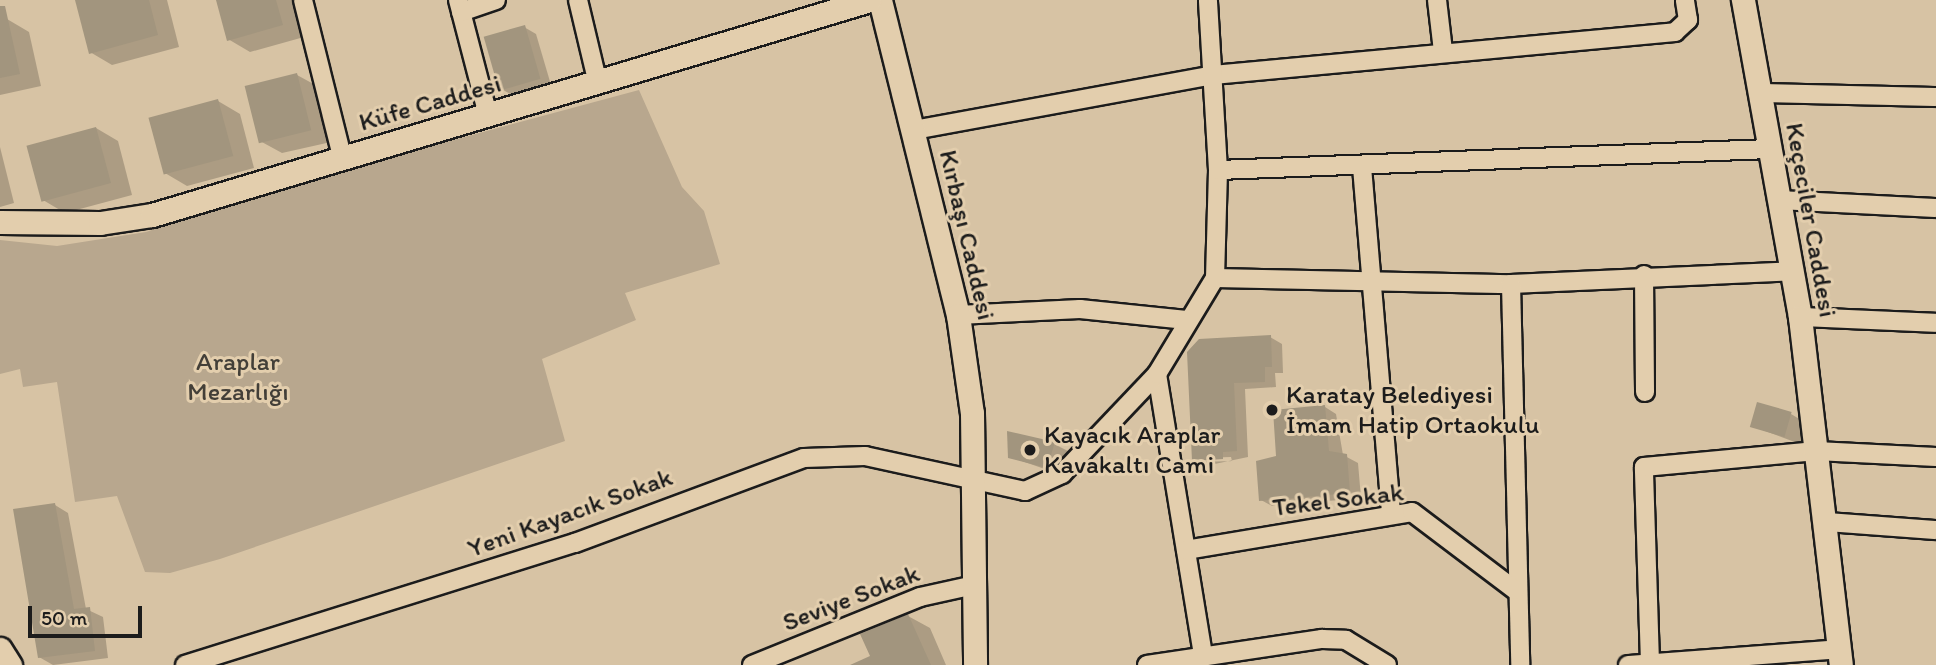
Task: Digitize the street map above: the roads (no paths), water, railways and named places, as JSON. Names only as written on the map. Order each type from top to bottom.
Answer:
[{"type":"street","points":[[303,0],[342,157]]},
{"type":"street","points":[[488,115],[460,6],[496,0]]},
{"type":"street","points":[[578,0],[598,84]]},
{"type":"street","name":"Küfe Caddesi","points":[[0,222],[124,220],[598,84],[870,0]]},
{"type":"street","name":"Kırbaşı Caddesi","points":[[880,0],[958,315],[976,485],[970,586],[975,665]]},
{"type":"street","points":[[1208,0],[1218,170],[1215,278],[1511,284],[1644,275],[1793,271]]},
{"type":"street","points":[[1437,0],[1443,51]]},
{"type":"street","points":[[914,130],[1213,75],[1443,51],[1675,32],[1688,20],[1685,0]]},
{"type":"street","name":"Keçeciler Caddesi","points":[[1743,0],[1800,317],[1840,657]]},
{"type":"street","points":[[1761,93],[1936,97]]},
{"type":"street","points":[[1218,170],[1362,167],[1769,149]]},
{"type":"street","points":[[1362,167],[1368,283],[1391,515]]},
{"type":"street","points":[[1777,200],[1936,208]]},
{"type":"street","points":[[1644,275],[1645,391]]},
{"type":"street","name":"Yeni Kayacık Sokak","points":[[185,665],[575,543],[804,458],[865,456],[976,485],[1025,491],[1062,474],[1157,374],[1186,320],[1215,278]]},
{"type":"street","points":[[1511,284],[1515,590],[1520,665]]},
{"type":"street","points":[[958,315],[1080,309],[1186,320]]},
{"type":"street","points":[[1800,317],[1936,323]]},
{"type":"street","points":[[1157,374],[1203,655]]},
{"type":"street","points":[[1650,663],[1644,467],[1816,451],[1936,457]]},
{"type":"street","name":"Tekel Sokak","points":[[1186,550],[1412,512],[1515,590]]},
{"type":"street","points":[[1826,522],[1936,530]]},
{"type":"street","name":"Seviye Sokak","points":[[752,665],[919,597],[970,586]]},
{"type":"street","points":[[1147,665],[1203,655],[1346,640],[1387,665]]},
{"type":"street","points":[[0,649],[10,665]]},
{"type":"street","points":[[1628,665],[1840,657]]},
{"type":"place","name":"Karatay Belediyesi İmam Hatip Ortaokulu","points":[[1272,410]]},
{"type":"place","name":"Kayacık Araplar Kavakaltı Cami","points":[[1030,450]]},
{"type":"park label","name":"Araplar Mezarlığı","points":[[238,377]]}]
